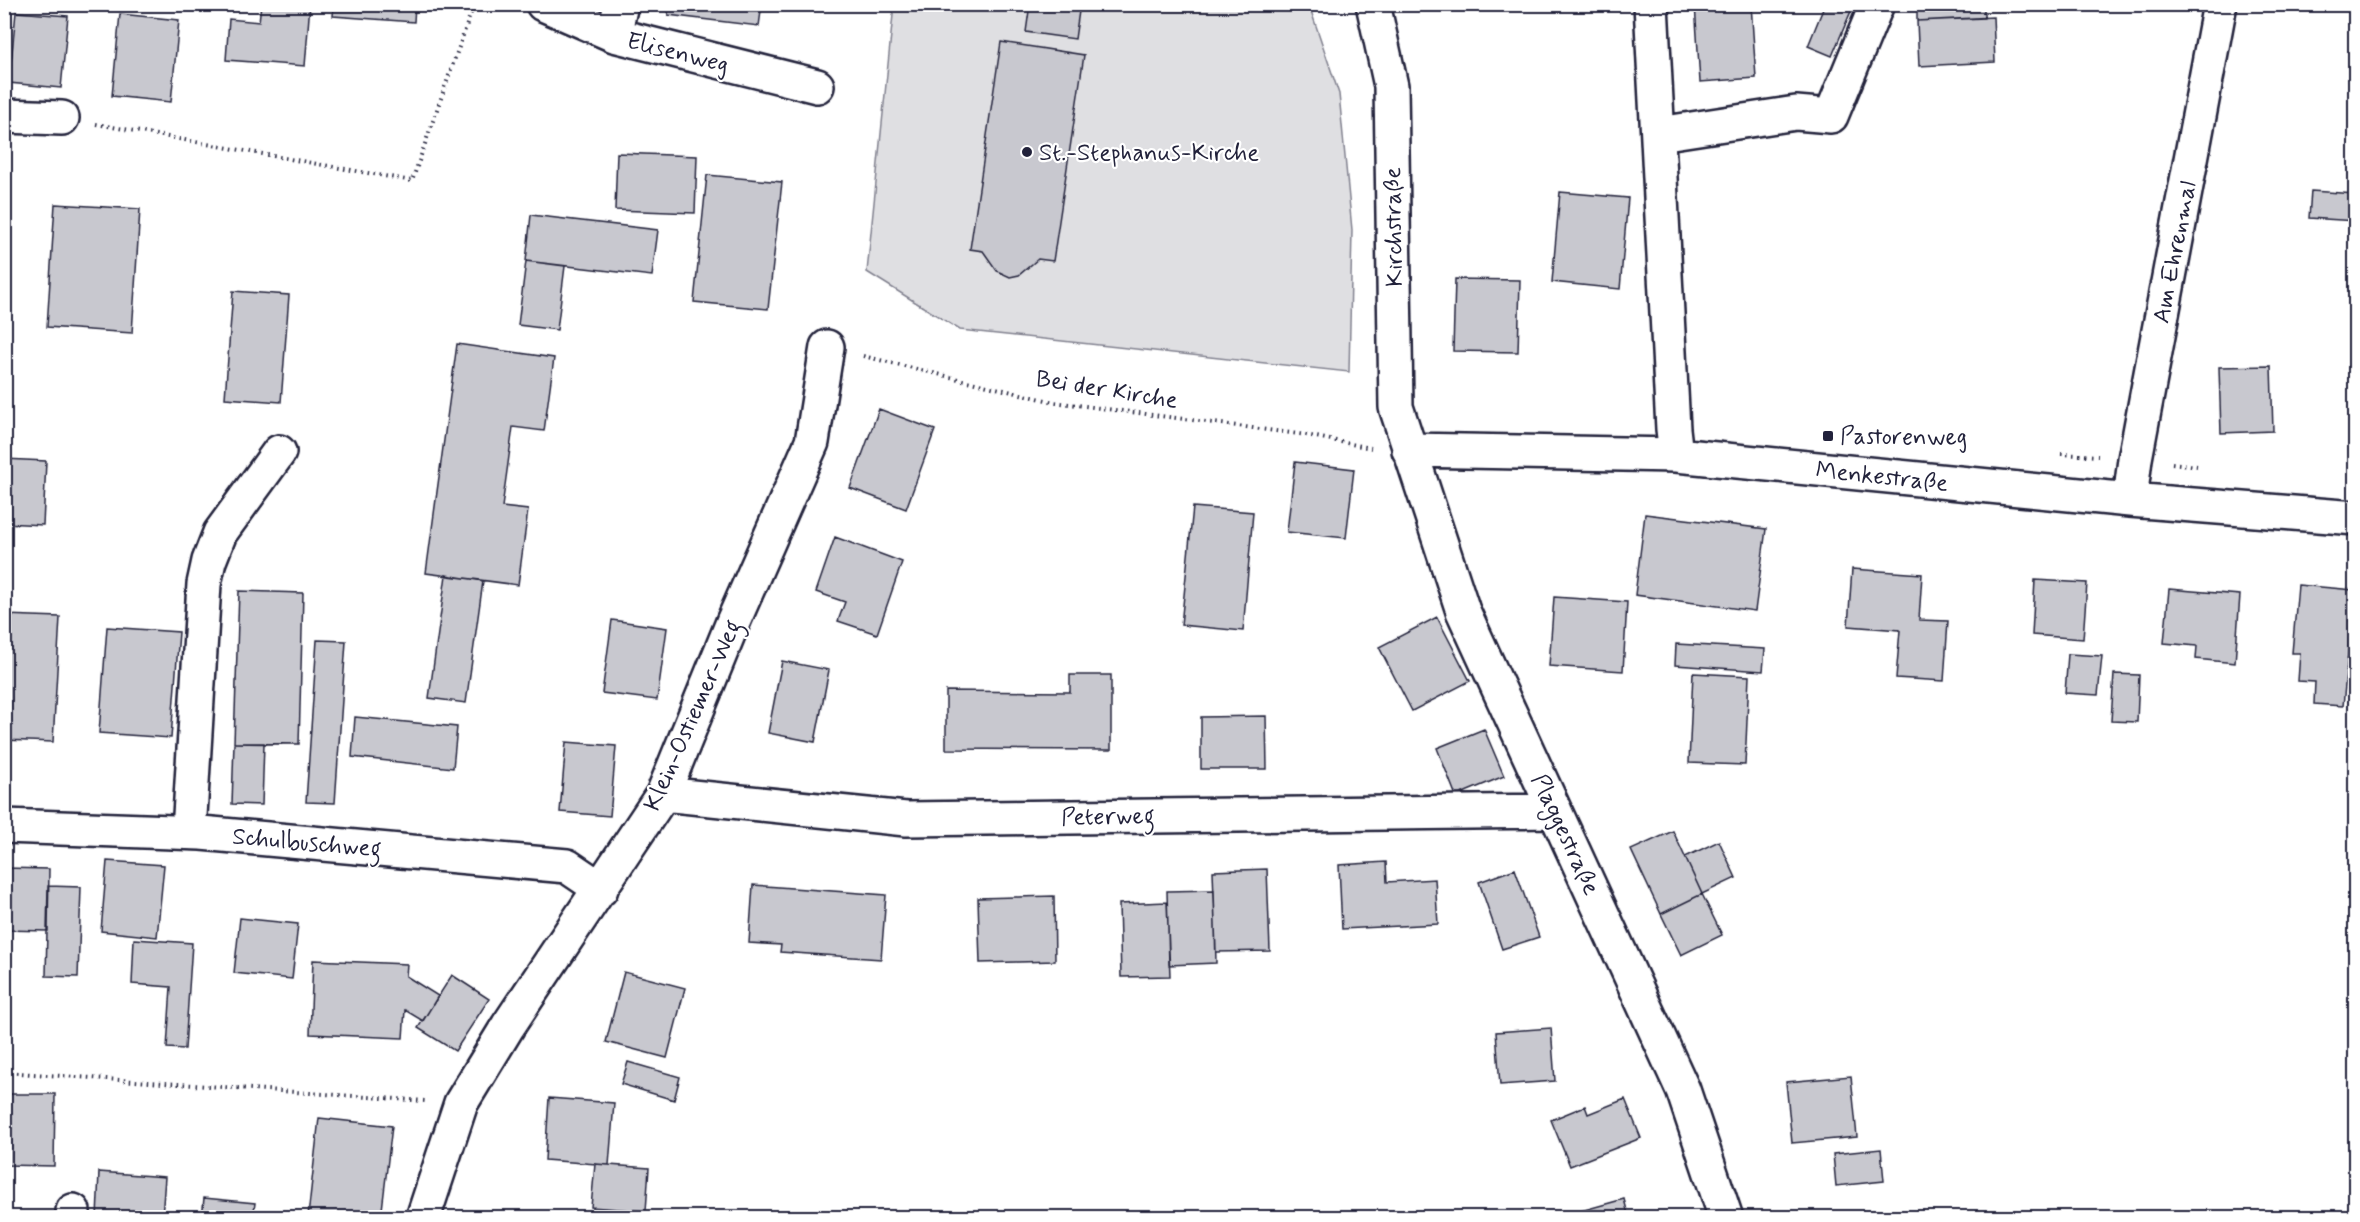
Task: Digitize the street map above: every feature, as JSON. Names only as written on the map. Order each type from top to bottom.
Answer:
[{"type":"street","name":"Elisenweg","points":[[543,4],[617,20],[817,86]]},
{"type":"street","name":"Kirchstraße","points":[[1373,4],[1391,86],[1396,407],[1409,450]]},
{"type":"street","points":[[1651,4],[1672,429],[1676,455]]},
{"type":"street","points":[[1659,134],[1796,113],[1831,116],[1877,4]]},
{"type":"street","name":"Am Ehrenmal","points":[[2130,501],[2135,459],[2220,4]]},
{"type":"street","points":[[4,116],[62,118]]},
{"type":"street","name":"Klein-Ostiemer-Weg","points":[[423,1218],[461,1103],[508,1026],[663,794],[733,622],[812,442],[827,347]]},
{"type":"street","name":"Menkestraße","points":[[1409,450],[1676,455],[2130,501],[2355,518]]},
{"type":"street","name":"Plaggestraße","points":[[1409,450],[1463,611],[1683,1090],[1726,1218]]},
{"type":"street","points":[[189,832],[204,584],[209,561],[220,533],[279,452]]},
{"type":"street","name":"Peterweg","points":[[663,794],[906,819],[1555,811]]},
{"type":"street","name":"Schulbuschweg","points":[[4,826],[189,832],[567,866],[601,889]]},
{"type":"path","points":[[62,118],[412,181],[474,4]]},
{"type":"path","name":"Bei der Kirche","points":[[827,347],[1054,402],[1306,435],[1373,448]]},
{"type":"path","points":[[4,1072],[461,1103]]},
{"type":"shaded area","points":[[894,5],[1309,5],[1339,94],[1352,230],[1349,372],[960,330],[867,272]]},
{"type":"building","points":[[261,4],[310,4],[305,66],[226,60],[229,19],[259,22]]},
{"type":"building","points":[[334,4],[415,4],[414,22],[333,16]]},
{"type":"building","points":[[669,4],[762,4],[759,26],[668,15]]},
{"type":"building","points":[[1030,4],[1080,4],[1075,39],[1026,32]]},
{"type":"building","points":[[1695,4],[1751,4],[1756,78],[1700,82]]},
{"type":"building","points":[[1825,4],[1854,4],[1832,56],[1808,46]]},
{"type":"building","points":[[1917,4],[1984,4],[1984,18],[1917,21]]},
{"type":"building","points":[[16,12],[68,16],[61,88],[9,83]]},
{"type":"building","points":[[120,14],[179,20],[171,102],[112,96]]},
{"type":"building","points":[[1993,17],[1995,62],[1919,66],[1917,21]]},
{"type":"building","name":"St.-Stephanus-Kirche","points":[[1001,42],[1084,55],[1053,261],[1038,259],[1019,275],[1010,277],[997,271],[983,251],[970,249]]},
{"type":"building","points":[[617,153],[697,156],[695,213],[615,210]]},
{"type":"building","points":[[707,175],[782,182],[768,309],[694,302]]},
{"type":"building","points":[[2311,191],[2356,194],[2356,221],[2309,218]]},
{"type":"building","points":[[1560,192],[1628,198],[1620,289],[1552,282]]},
{"type":"building","points":[[55,204],[140,209],[132,333],[47,327]]},
{"type":"building","points":[[531,215],[658,230],[652,276],[526,261]]},
{"type":"building","points":[[526,261],[565,266],[557,330],[518,325]]},
{"type":"building","points":[[1455,279],[1520,280],[1518,352],[1453,351]]},
{"type":"building","points":[[233,291],[289,295],[281,402],[225,398]]},
{"type":"building","points":[[457,344],[554,358],[544,431],[513,427],[502,507],[528,510],[518,585],[426,573]]},
{"type":"building","points":[[2271,366],[2273,431],[2221,433],[2219,367]]},
{"type":"building","points":[[879,409],[935,430],[906,509],[850,488]]},
{"type":"building","points":[[4,459],[46,461],[43,525],[4,523]]},
{"type":"building","points":[[1295,462],[1354,469],[1346,538],[1287,532]]},
{"type":"building","points":[[1193,507],[1253,512],[1243,631],[1181,625]]},
{"type":"building","points":[[1645,514],[1766,529],[1755,611],[1635,595]]},
{"type":"building","points":[[835,537],[902,562],[877,634],[838,621],[845,602],[816,592]]},
{"type":"building","points":[[1852,569],[1922,574],[1919,620],[1948,621],[1944,681],[1896,678],[1900,630],[1848,626]]},
{"type":"building","points":[[446,575],[483,581],[466,703],[429,698]]},
{"type":"building","points":[[2035,580],[2087,583],[2083,639],[2032,635]]},
{"type":"building","points":[[2298,585],[2354,590],[2343,706],[2314,704],[2315,682],[2298,681],[2300,653],[2292,653]]},
{"type":"building","points":[[2169,589],[2240,595],[2235,663],[2196,659],[2197,646],[2164,643]]},
{"type":"building","points":[[239,591],[303,593],[299,744],[234,743]]},
{"type":"building","points":[[1554,597],[1627,602],[1623,671],[1549,666]]},
{"type":"building","points":[[4,615],[60,617],[53,742],[4,740]]},
{"type":"building","points":[[1437,617],[1470,681],[1412,711],[1379,647]]},
{"type":"building","points":[[612,620],[667,628],[657,700],[602,693]]},
{"type":"building","points":[[107,627],[179,632],[171,738],[99,733]]},
{"type":"building","points":[[317,640],[346,641],[335,803],[306,802]]},
{"type":"building","points":[[1676,644],[1765,649],[1763,671],[1675,665]]},
{"type":"building","points":[[2068,654],[2102,656],[2098,695],[2065,693]]},
{"type":"building","points":[[2355,660],[2356,704],[2351,704]]},
{"type":"building","points":[[782,661],[829,670],[815,742],[768,733]]},
{"type":"building","points":[[1693,673],[1749,676],[1745,765],[1689,763]]},
{"type":"building","points":[[2114,674],[2139,675],[2137,722],[2111,721]]},
{"type":"building","points":[[1070,675],[1111,675],[1111,750],[946,749],[946,691],[1070,692]]},
{"type":"building","points":[[1266,716],[1267,769],[1201,769],[1201,717]]},
{"type":"building","points":[[355,717],[457,727],[453,768],[352,757]]},
{"type":"building","points":[[1484,729],[1504,776],[1456,796],[1437,748]]},
{"type":"building","points":[[566,742],[616,746],[610,816],[560,812]]},
{"type":"building","points":[[234,743],[264,743],[262,805],[232,804]]},
{"type":"building","points":[[1673,831],[1702,894],[1661,914],[1631,850]]},
{"type":"building","points":[[1719,841],[1736,878],[1702,894],[1685,857]]},
{"type":"building","points":[[107,861],[164,865],[157,937],[101,931]]},
{"type":"building","points":[[1386,862],[1387,882],[1435,879],[1438,924],[1342,929],[1339,865]]},
{"type":"building","points":[[4,868],[49,869],[48,931],[4,930]]},
{"type":"building","points":[[1267,869],[1270,951],[1216,952],[1213,871]]},
{"type":"building","points":[[1515,869],[1539,937],[1502,949],[1479,882]]},
{"type":"building","points":[[753,885],[886,895],[881,959],[780,952],[781,945],[749,943]]},
{"type":"building","points":[[48,886],[81,887],[78,977],[46,976]]},
{"type":"building","points":[[1214,890],[1216,963],[1169,965],[1167,891]]},
{"type":"building","points":[[1702,894],[1722,935],[1681,955],[1661,914]]},
{"type":"building","points":[[1054,896],[1055,961],[980,963],[978,898]]},
{"type":"building","points":[[1167,902],[1170,976],[1121,977],[1119,904]]},
{"type":"building","points":[[240,918],[298,924],[292,979],[234,973]]},
{"type":"building","points":[[134,939],[192,943],[185,1049],[167,1048],[171,987],[132,984]]},
{"type":"building","points":[[313,960],[407,964],[406,976],[438,996],[423,1021],[405,1010],[403,1038],[310,1034]]},
{"type":"building","points":[[624,972],[685,988],[667,1058],[606,1042]]},
{"type":"building","points":[[452,975],[489,999],[455,1051],[418,1028]]},
{"type":"building","points":[[1551,1028],[1555,1081],[1500,1085],[1496,1032]]},
{"type":"building","points":[[628,1062],[680,1077],[674,1100],[621,1084]]},
{"type":"building","points":[[1851,1076],[1857,1137],[1792,1143],[1786,1082]]},
{"type":"building","points":[[4,1094],[55,1094],[54,1166],[4,1165]]},
{"type":"building","points":[[549,1098],[614,1103],[609,1165],[545,1160]]},
{"type":"building","points":[[1625,1099],[1641,1138],[1570,1166],[1551,1120],[1585,1106],[1588,1114]]},
{"type":"building","points":[[319,1118],[392,1126],[381,1218],[308,1216]]},
{"type":"building","points":[[1881,1149],[1884,1181],[1836,1186],[1833,1154]]},
{"type":"building","points":[[595,1164],[649,1168],[646,1211],[591,1207]]},
{"type":"building","points":[[99,1172],[165,1177],[162,1218],[97,1218]]},
{"type":"building","points":[[204,1198],[255,1203],[253,1218],[202,1218]]},
{"type":"building","points":[[1624,1199],[1629,1218],[1559,1218],[1559,1217]]},
{"type":"place","name":"St.-Stephanus-Kirche","points":[[1027,152]]},
{"type":"place","name":"Pastorenweg","points":[[1828,436]]}]
